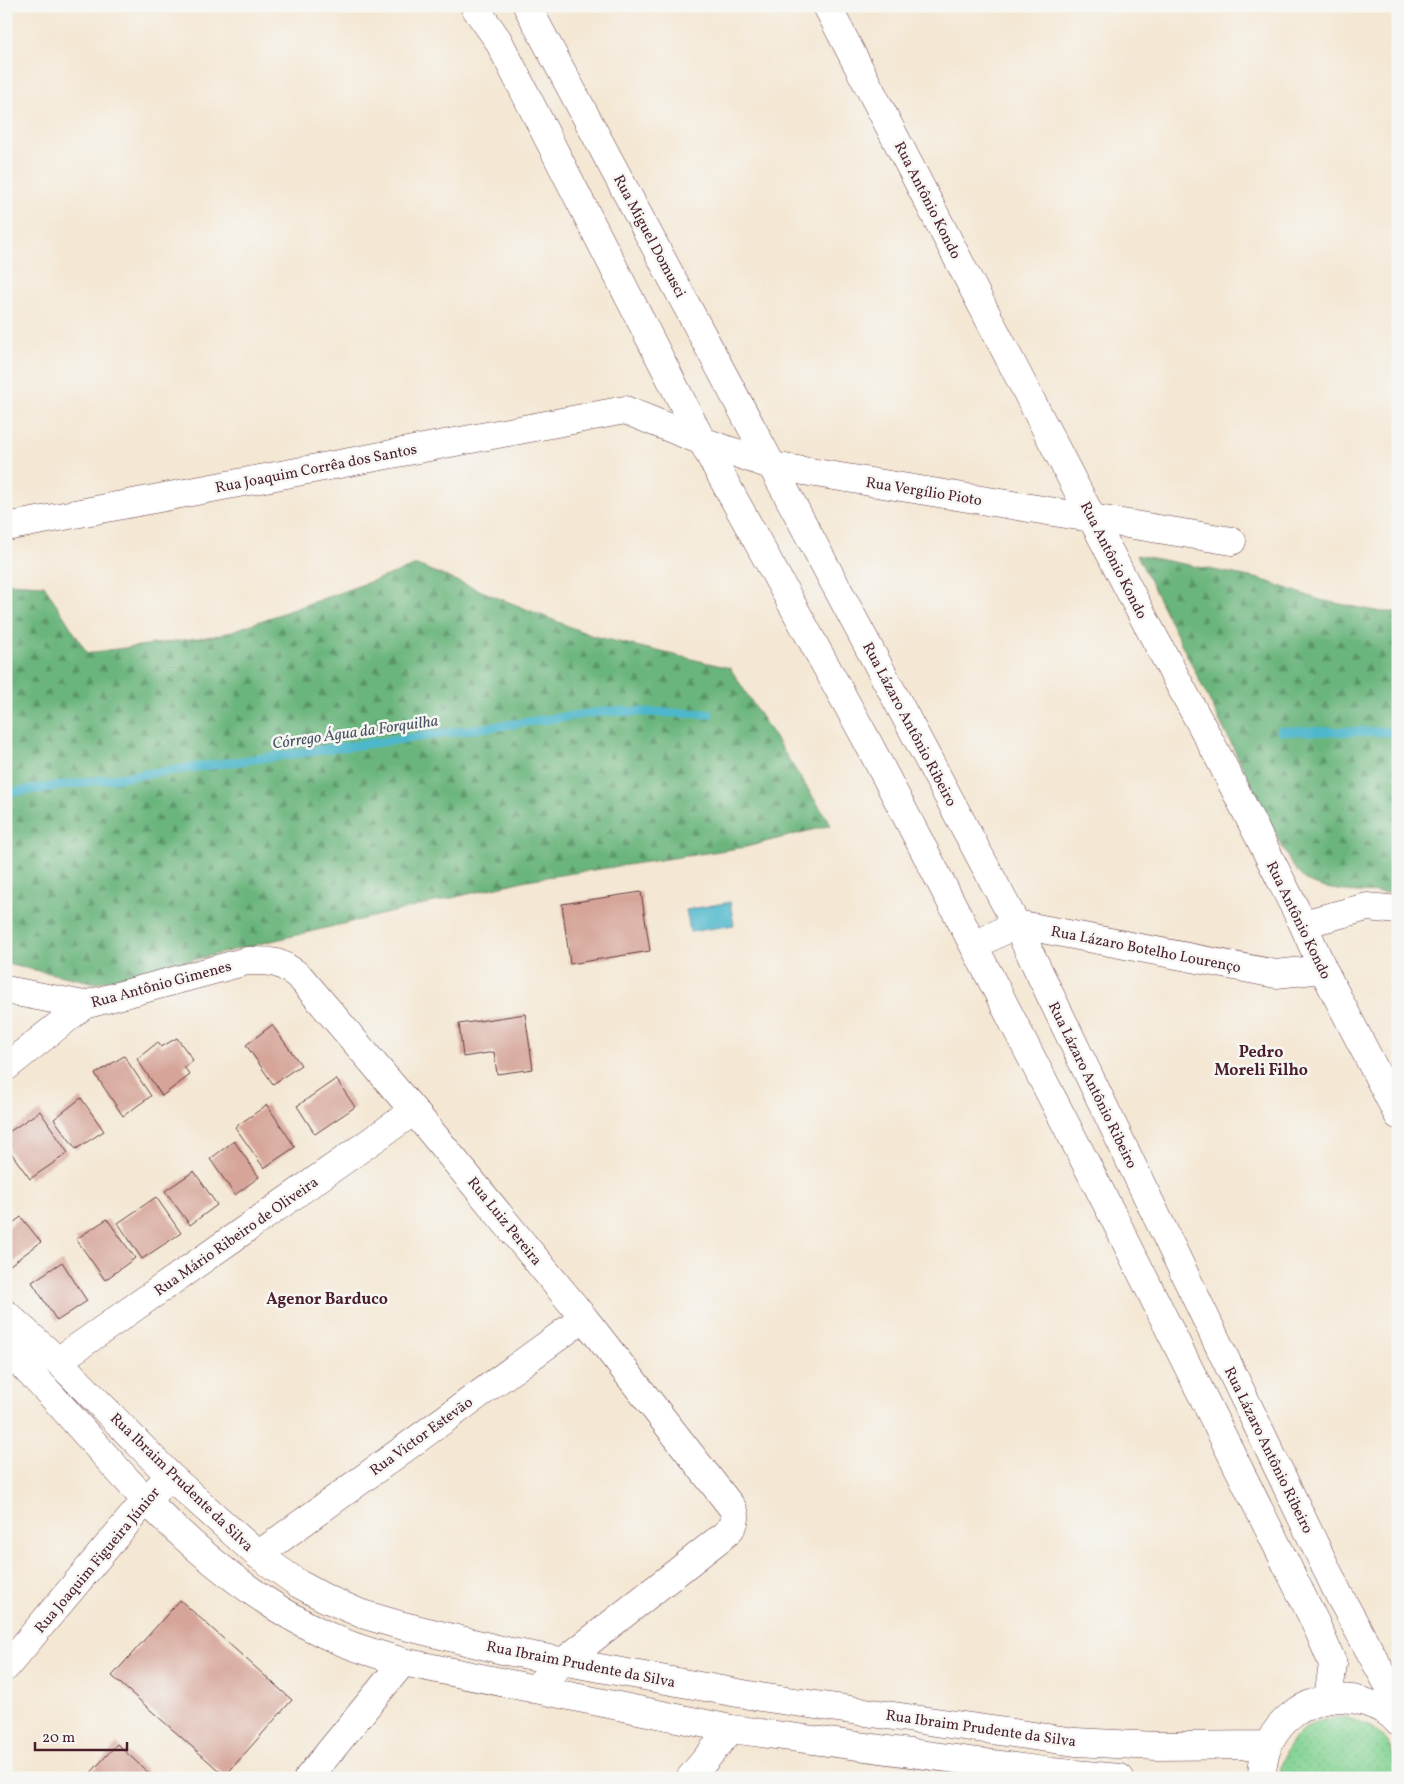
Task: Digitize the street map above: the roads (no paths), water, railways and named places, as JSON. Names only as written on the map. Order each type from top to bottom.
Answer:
[{"type":"street","points":[[474,6],[498,40],[702,441],[865,737],[1112,1214],[1315,1622],[1333,1664],[1328,1698]]},
{"type":"street","name":"Rua Miguel Domusci","points":[[527,6],[773,466]]},
{"type":"street","name":"Rua Antônio Kondo","points":[[827,6],[1219,758],[1303,924],[1323,969],[1398,1115]]},
{"type":"street","name":"Rua Vergílio Pioto","points":[[625,410],[702,441],[773,466],[1232,541]]},
{"type":"street","name":"Rua Joaquim Corrêa dos Santos","points":[[6,527],[625,410]]},
{"type":"street","name":"Rua Lázaro Antônio Ribeiro","points":[[773,466],[1016,924],[1339,1595],[1390,1688],[1398,1712]]},
{"type":"street","points":[[1303,924],[1367,907],[1398,910]]},
{"type":"street","points":[[974,946],[1016,924]]},
{"type":"street","name":"Rua Lázaro Botelho Lourenço","points":[[1016,924],[1276,974],[1323,969]]},
{"type":"street","name":"Rua Antônio Gimenes","points":[[6,1067],[84,1005],[247,961]]},
{"type":"street","name":"Rua Luiz Pereira","points":[[247,961],[274,961],[289,968],[300,977],[414,1111],[584,1318],[734,1510],[736,1518],[734,1525],[728,1532],[563,1662]]},
{"type":"street","points":[[6,990],[84,1005]]},
{"type":"street","name":"Rua Mário Ribeiro de Oliveira","points":[[58,1361],[414,1111]]},
{"type":"street","name":"Rua Ibraim Prudente da Silva","points":[[6,1314],[58,1361],[170,1476],[258,1555],[300,1584],[325,1598],[362,1614],[506,1651],[760,1697],[1075,1742],[1157,1746],[1268,1745]]},
{"type":"street","name":"Rua Victor Estevão","points":[[258,1555],[584,1318]]},
{"type":"street","points":[[6,1350],[39,1382],[146,1500],[201,1551],[247,1587],[278,1607],[324,1634],[350,1645],[403,1662],[732,1729],[1049,1775],[1120,1778]]},
{"type":"street","name":"Rua Joaquim Figueira Júnior","points":[[6,1667],[146,1500],[170,1476]]},
{"type":"street","points":[[308,1778],[403,1662]]},
{"type":"street","points":[[534,1689],[563,1662]]},
{"type":"street","points":[[1262,1778],[1262,1768],[1268,1745],[1282,1723],[1303,1707],[1328,1698],[1354,1698],[1376,1705],[1398,1722]]},
{"type":"street","points":[[690,1778],[732,1729]]},
{"type":"water","points":[[730,902],[734,925],[690,932],[686,910]]},
{"type":"waterway","name":"Córrego Água da Forquilha","points":[[6,793],[608,711],[709,714]]},
{"type":"waterway","name":"Córrego Água da Forquilha","points":[[1281,731],[1398,732]]},
{"type":"district","name":"Pedro Moreli Filho","points":[[1261,1060]]},
{"type":"district","name":"Agenor Barduco","points":[[327,1298]]}]
